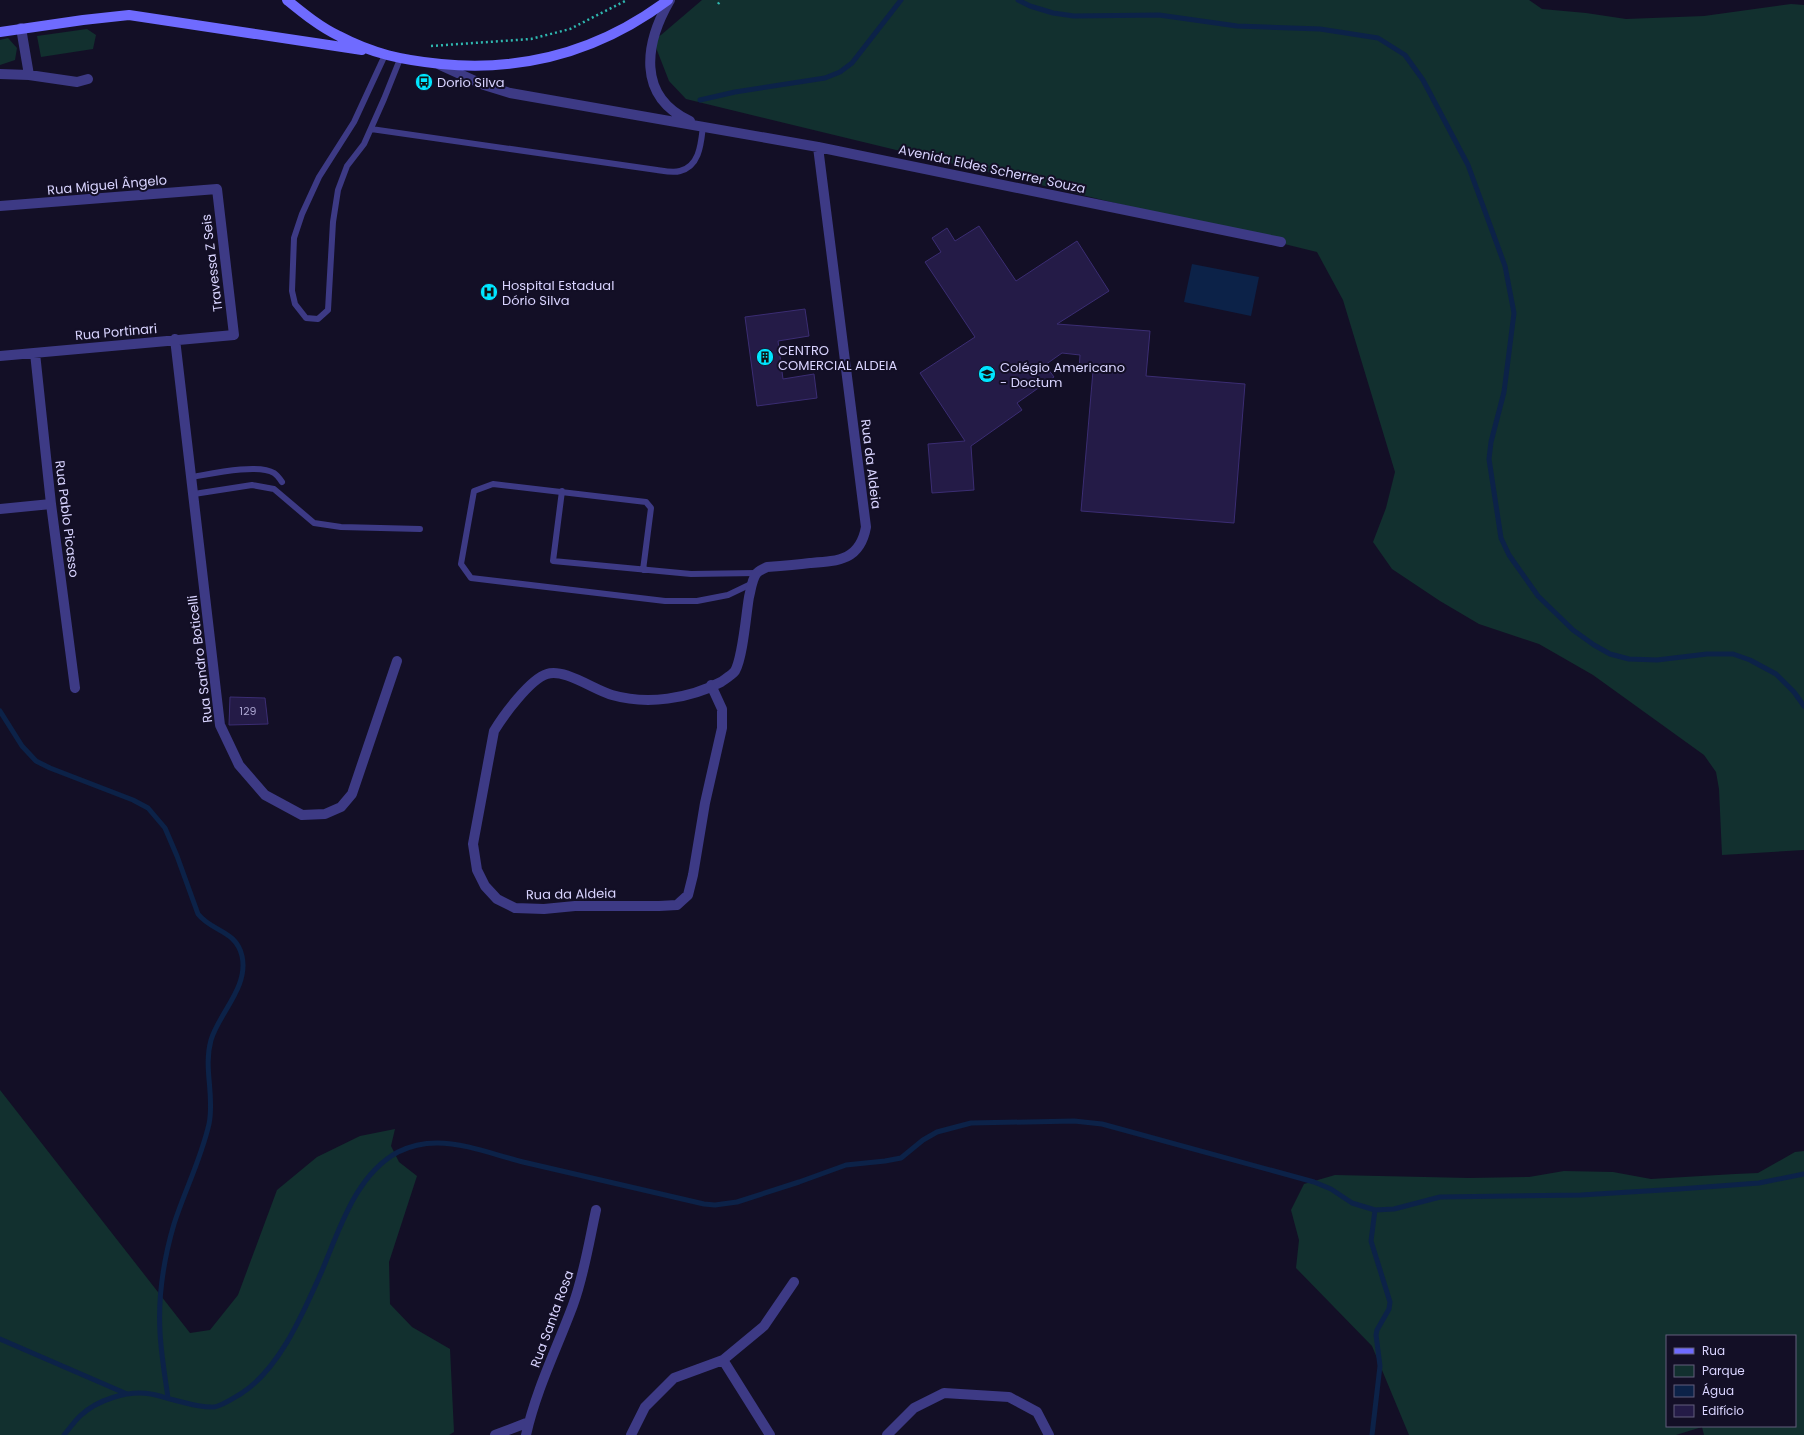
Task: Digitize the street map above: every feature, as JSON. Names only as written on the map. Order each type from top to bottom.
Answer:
[{"type":"main road","points":[[286,0],[320,25],[338,36],[373,51],[400,59],[461,66],[511,65],[560,55],[585,47],[630,26],[669,0]]},
{"type":"main road","points":[[0,32],[21,28],[129,15],[338,48],[373,51]]},
{"type":"street","name":"Avenida Eldes Scherrer Souza","points":[[669,0],[653,37],[650,60],[651,76],[657,92],[668,106],[685,119],[700,125]]},
{"type":"street","points":[[21,28],[29,75]]},
{"type":"street","name":"Avenida Eldes Scherrer Souza","points":[[436,63],[484,85],[510,93],[700,125],[818,147],[1282,242]]},
{"type":"street","points":[[0,74],[29,75],[77,82],[88,79]]},
{"type":"street","name":"Rua da Aldeia","points":[[711,685],[722,709],[722,728],[705,803],[694,875],[688,895],[677,905],[575,906],[544,909],[515,908],[497,899],[485,886],[477,870],[473,844],[494,731],[502,716],[528,688],[547,674],[561,673],[611,694],[638,700],[661,700],[700,690],[711,685],[720,682],[734,672],[740,660],[751,584],[757,573],[767,567],[838,561],[857,549],[864,540],[866,527],[818,147]]},
{"type":"street","name":"Rua Miguel Ângelo","points":[[0,206],[216,189]]},
{"type":"street","name":"Travessa Z Seis","points":[[216,189],[234,334]]},
{"type":"street","name":"Rua Portinari","points":[[0,356],[234,334]]},
{"type":"street","name":"Rua Sandro Boticelli","points":[[175,340],[220,725],[239,765],[265,795],[302,815],[325,814],[341,806],[352,794],[397,661]]},
{"type":"street","name":"Rua Pablo Picasso","points":[[35,353],[51,504],[75,688]]},
{"type":"street","points":[[0,509],[51,504]]},
{"type":"street","name":"Rua Santa Rosa","points":[[526,1435],[529,1422],[574,1304],[585,1264],[596,1210]]},
{"type":"street","points":[[631,1435],[645,1407],[674,1378],[723,1360],[764,1326],[794,1282]]},
{"type":"street","points":[[723,1360],[770,1435]]},
{"type":"street","points":[[887,1435],[914,1408],[944,1393],[1009,1397],[1037,1412],[1049,1435]]},
{"type":"street","points":[[495,1435],[529,1422]]},
{"type":"lane","points":[[385,55],[354,122],[319,177],[302,214],[294,238],[292,291],[295,304],[306,318],[318,319],[328,310],[333,222],[338,190],[348,166],[364,144],[400,59]]},
{"type":"lane","points":[[371,128],[679,172],[691,166],[700,150],[700,125]]},
{"type":"lane","points":[[192,477],[248,469],[260,469],[274,473],[282,482]]},
{"type":"lane","points":[[643,570],[651,508],[646,502],[493,484],[474,491],[461,564],[471,578],[665,601],[697,601],[728,595],[751,584]]},
{"type":"lane","points":[[194,494],[252,485],[274,488],[303,516],[314,523],[341,527],[420,529]]},
{"type":"lane","points":[[562,491],[553,561],[691,574],[757,573]]},
{"type":"path","points":[[431,46],[531,39],[570,29],[627,0]]},
{"type":"path","points":[[718,4],[721,0]]},
{"type":"green space","points":[[702,0],[1529,0],[1542,9],[1586,13],[1626,19],[1704,16],[1791,4],[1804,5],[1804,850],[1722,855],[1719,789],[1716,772],[1704,755],[1593,675],[1539,644],[1479,624],[1440,601],[1392,569],[1373,542],[1386,508],[1395,472],[1343,300],[1317,252],[686,99],[669,81],[653,40]]},
{"type":"green space","points":[[87,29],[96,35],[93,49],[41,57],[37,36]]},
{"type":"green space","points":[[8,38],[17,48],[15,60],[0,65],[0,40]]},
{"type":"green space","points":[[0,1090],[190,1333],[210,1330],[238,1295],[277,1190],[317,1157],[360,1136],[395,1129],[391,1146],[399,1162],[417,1176],[389,1262],[390,1304],[412,1327],[450,1349],[454,1432],[449,1435],[0,1435]]},
{"type":"green space","points":[[1804,1151],[1804,1435],[1704,1435],[1702,1427],[1676,1435],[1409,1435],[1372,1346],[1296,1268],[1299,1240],[1291,1210],[1304,1184],[1335,1175],[1469,1178],[1529,1177],[1564,1171],[1613,1172],[1651,1179],[1758,1173],[1795,1152]]},
{"type":"water","points":[[1192,264],[1259,277],[1251,316],[1184,302]]},
{"type":"building","name":"Colégio Americano - Doctum","points":[[979,226],[1016,281],[1077,241],[1109,291],[1057,324],[1150,331],[1146,376],[1245,384],[1234,523],[1081,511],[1093,371],[1079,370],[1080,355],[1062,353],[1045,365],[1054,377],[1017,403],[1022,410],[971,446],[974,490],[932,493],[928,444],[965,441],[920,373],[975,337],[925,262],[941,252],[932,238],[947,228],[955,241]]},
{"type":"building","name":"CENTRO COMERCIAL ALDEIA","points":[[805,309],[809,336],[778,341],[783,379],[814,374],[817,398],[757,406],[745,317]]},
{"type":"building","points":[[230,697],[265,698],[268,724],[229,725]]},
{"type":"waterway","points":[[700,100],[735,92],[825,78],[840,72],[852,63],[901,0]]},
{"type":"waterway","points":[[1018,0],[1030,6],[1053,13],[1074,16],[1159,15],[1237,26],[1320,29],[1378,38],[1405,55],[1423,80],[1468,165],[1505,266],[1514,313],[1504,392],[1491,442],[1489,459],[1501,538],[1509,555],[1538,596],[1573,630],[1610,654],[1629,659],[1657,660],[1707,654],[1733,654],[1750,660],[1776,674],[1794,692],[1804,706]]},
{"type":"waterway","points":[[0,711],[22,746],[36,761],[50,768],[133,800],[148,808],[165,828],[198,914],[204,920],[235,941],[242,956],[243,967],[237,989],[211,1040],[208,1061],[211,1103],[206,1137],[178,1211],[167,1250],[161,1291],[160,1332],[168,1398]]},
{"type":"waterway","points":[[64,1435],[78,1418],[87,1410],[104,1401],[122,1395],[142,1393],[151,1394],[194,1405],[214,1407],[232,1399],[256,1382],[279,1355],[289,1339],[321,1273],[342,1222],[359,1189],[383,1162],[398,1152],[422,1144],[437,1143],[470,1147],[523,1162],[704,1204],[715,1205],[737,1202],[846,1165],[901,1158],[923,1140],[937,1132],[971,1123],[1074,1121],[1102,1124],[1314,1182],[1331,1189],[1352,1203],[1375,1210],[1394,1209],[1440,1197],[1581,1195],[1679,1189],[1759,1183],[1804,1174]]},
{"type":"waterway","points":[[1372,1435],[1380,1366],[1376,1335],[1377,1330],[1389,1309],[1390,1302],[1371,1241],[1375,1210]]},
{"type":"waterway","points":[[0,1339],[127,1394]]},
{"type":"place","name":"Dorio Silva","points":[[424,82]]},
{"type":"place","name":"Hospital Estadual Dório Silva","points":[[489,292]]},
{"type":"place","name":"CENTRO COMERCIAL ALDEIA","points":[[765,357]]},
{"type":"place","name":"Colégio Americano - Doctum","points":[[987,374]]}]
